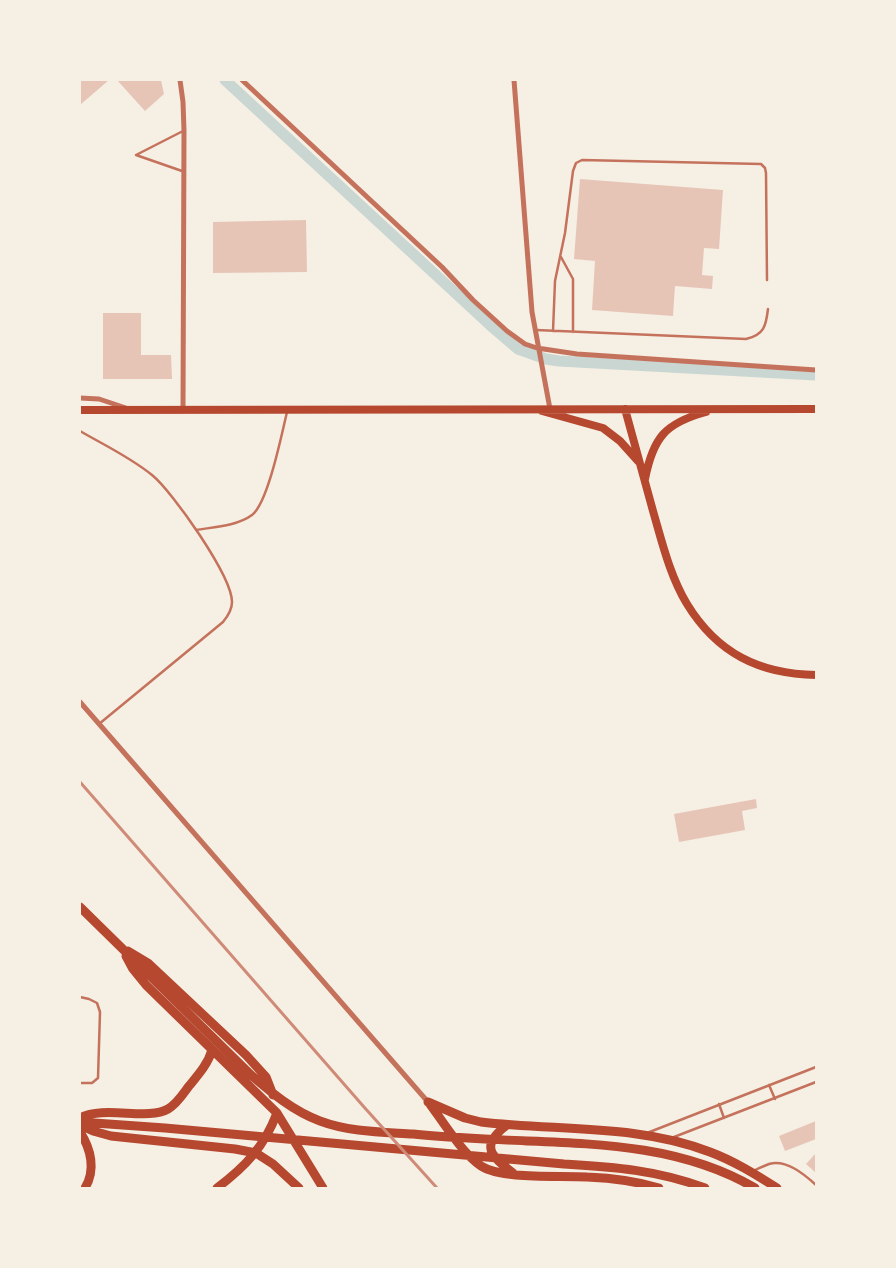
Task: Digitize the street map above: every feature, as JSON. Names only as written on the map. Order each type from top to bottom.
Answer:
[{"type":"main road","points":[[533,409],[603,428],[620,441],[640,463]]},
{"type":"main road","points":[[625,409],[662,544],[686,603],[702,623],[734,653],[751,664],[787,674],[816,675]]},
{"type":"main road","points":[[645,481],[653,448],[664,431],[689,417],[716,409]]},
{"type":"main road","points":[[80,410],[816,409]]},
{"type":"main road","points":[[80,907],[251,1075],[277,1098],[320,1121],[364,1131],[621,1146],[676,1156],[716,1169],[755,1188]]},
{"type":"main road","points":[[123,949],[138,976],[277,1113],[323,1188]]},
{"type":"main road","points":[[123,949],[137,955],[148,963],[260,1070],[270,1082],[277,1113],[267,1135],[256,1153],[236,1174],[218,1188]]},
{"type":"main road","points":[[80,1118],[94,1114],[146,1113],[168,1109],[175,1104],[196,1078],[212,1050]]},
{"type":"main road","points":[[428,1102],[464,1118],[481,1122],[643,1135],[668,1140],[710,1151],[735,1162],[777,1188]]},
{"type":"main road","points":[[428,1102],[462,1146],[482,1166],[500,1173],[586,1176],[616,1179],[659,1188]]},
{"type":"main road","points":[[80,1124],[93,1131],[111,1136],[235,1149],[256,1153],[273,1164],[298,1188]]},
{"type":"main road","points":[[80,1124],[164,1128],[564,1164],[622,1167],[668,1176],[705,1188]]},
{"type":"main road","points":[[507,1125],[494,1136],[490,1150],[498,1161],[514,1174]]},
{"type":"main road","points":[[80,1132],[88,1148],[91,1160],[91,1171],[85,1188]]},
{"type":"street","points":[[180,80],[184,131],[183,410]]},
{"type":"street","points":[[242,80],[516,339],[538,349],[577,354],[816,370]]},
{"type":"street","points":[[514,80],[534,330],[550,409]]},
{"type":"street","points":[[80,398],[99,400],[131,410]]},
{"type":"street","points":[[80,702],[428,1102]]},
{"type":"lane","points":[[184,131],[136,154],[184,172]]},
{"type":"lane","points":[[553,331],[555,280],[561,257],[573,171],[578,161],[761,164],[765,168],[766,174],[767,280]]},
{"type":"lane","points":[[561,257],[573,279],[573,332]]},
{"type":"lane","points":[[534,330],[746,339],[755,337],[760,333],[765,326],[768,309]]},
{"type":"lane","points":[[196,530],[237,522],[257,510],[269,480],[287,410]]},
{"type":"lane","points":[[80,431],[153,475],[170,494],[210,552],[230,592],[232,602],[231,611],[218,627],[99,724]]},
{"type":"lane","points":[[80,997],[89,998],[97,1003],[100,1012],[98,1078],[92,1083],[80,1083]]},
{"type":"lane","points":[[643,1135],[816,1067]]},
{"type":"lane","points":[[668,1140],[816,1082]]},
{"type":"lane","points":[[769,1085],[775,1099]]},
{"type":"lane","points":[[718,1104],[724,1118]]},
{"type":"lane","points":[[752,1172],[768,1164],[782,1164],[805,1175],[816,1185]]},
{"type":"building","points":[[82,80],[109,80],[80,105],[80,82]]},
{"type":"building","points":[[117,80],[161,80],[164,94],[145,111]]},
{"type":"building","points":[[580,179],[723,190],[719,249],[704,248],[702,275],[713,276],[712,289],[675,286],[673,316],[592,310],[595,261],[574,259]]},
{"type":"building","points":[[306,220],[307,272],[213,273],[213,222]]},
{"type":"building","points":[[103,313],[141,313],[141,355],[171,355],[172,379],[103,379]]},
{"type":"building","points":[[756,799],[757,808],[742,811],[745,830],[679,842],[674,814]]},
{"type":"building","points":[[816,1121],[816,1139],[785,1151],[779,1136]]},
{"type":"building","points":[[816,1153],[816,1173],[806,1164]]},
{"type":"waterway","points":[[225,80],[518,349],[546,359],[559,361],[816,375]]},
{"type":"railway","points":[[80,782],[437,1188]]}]
